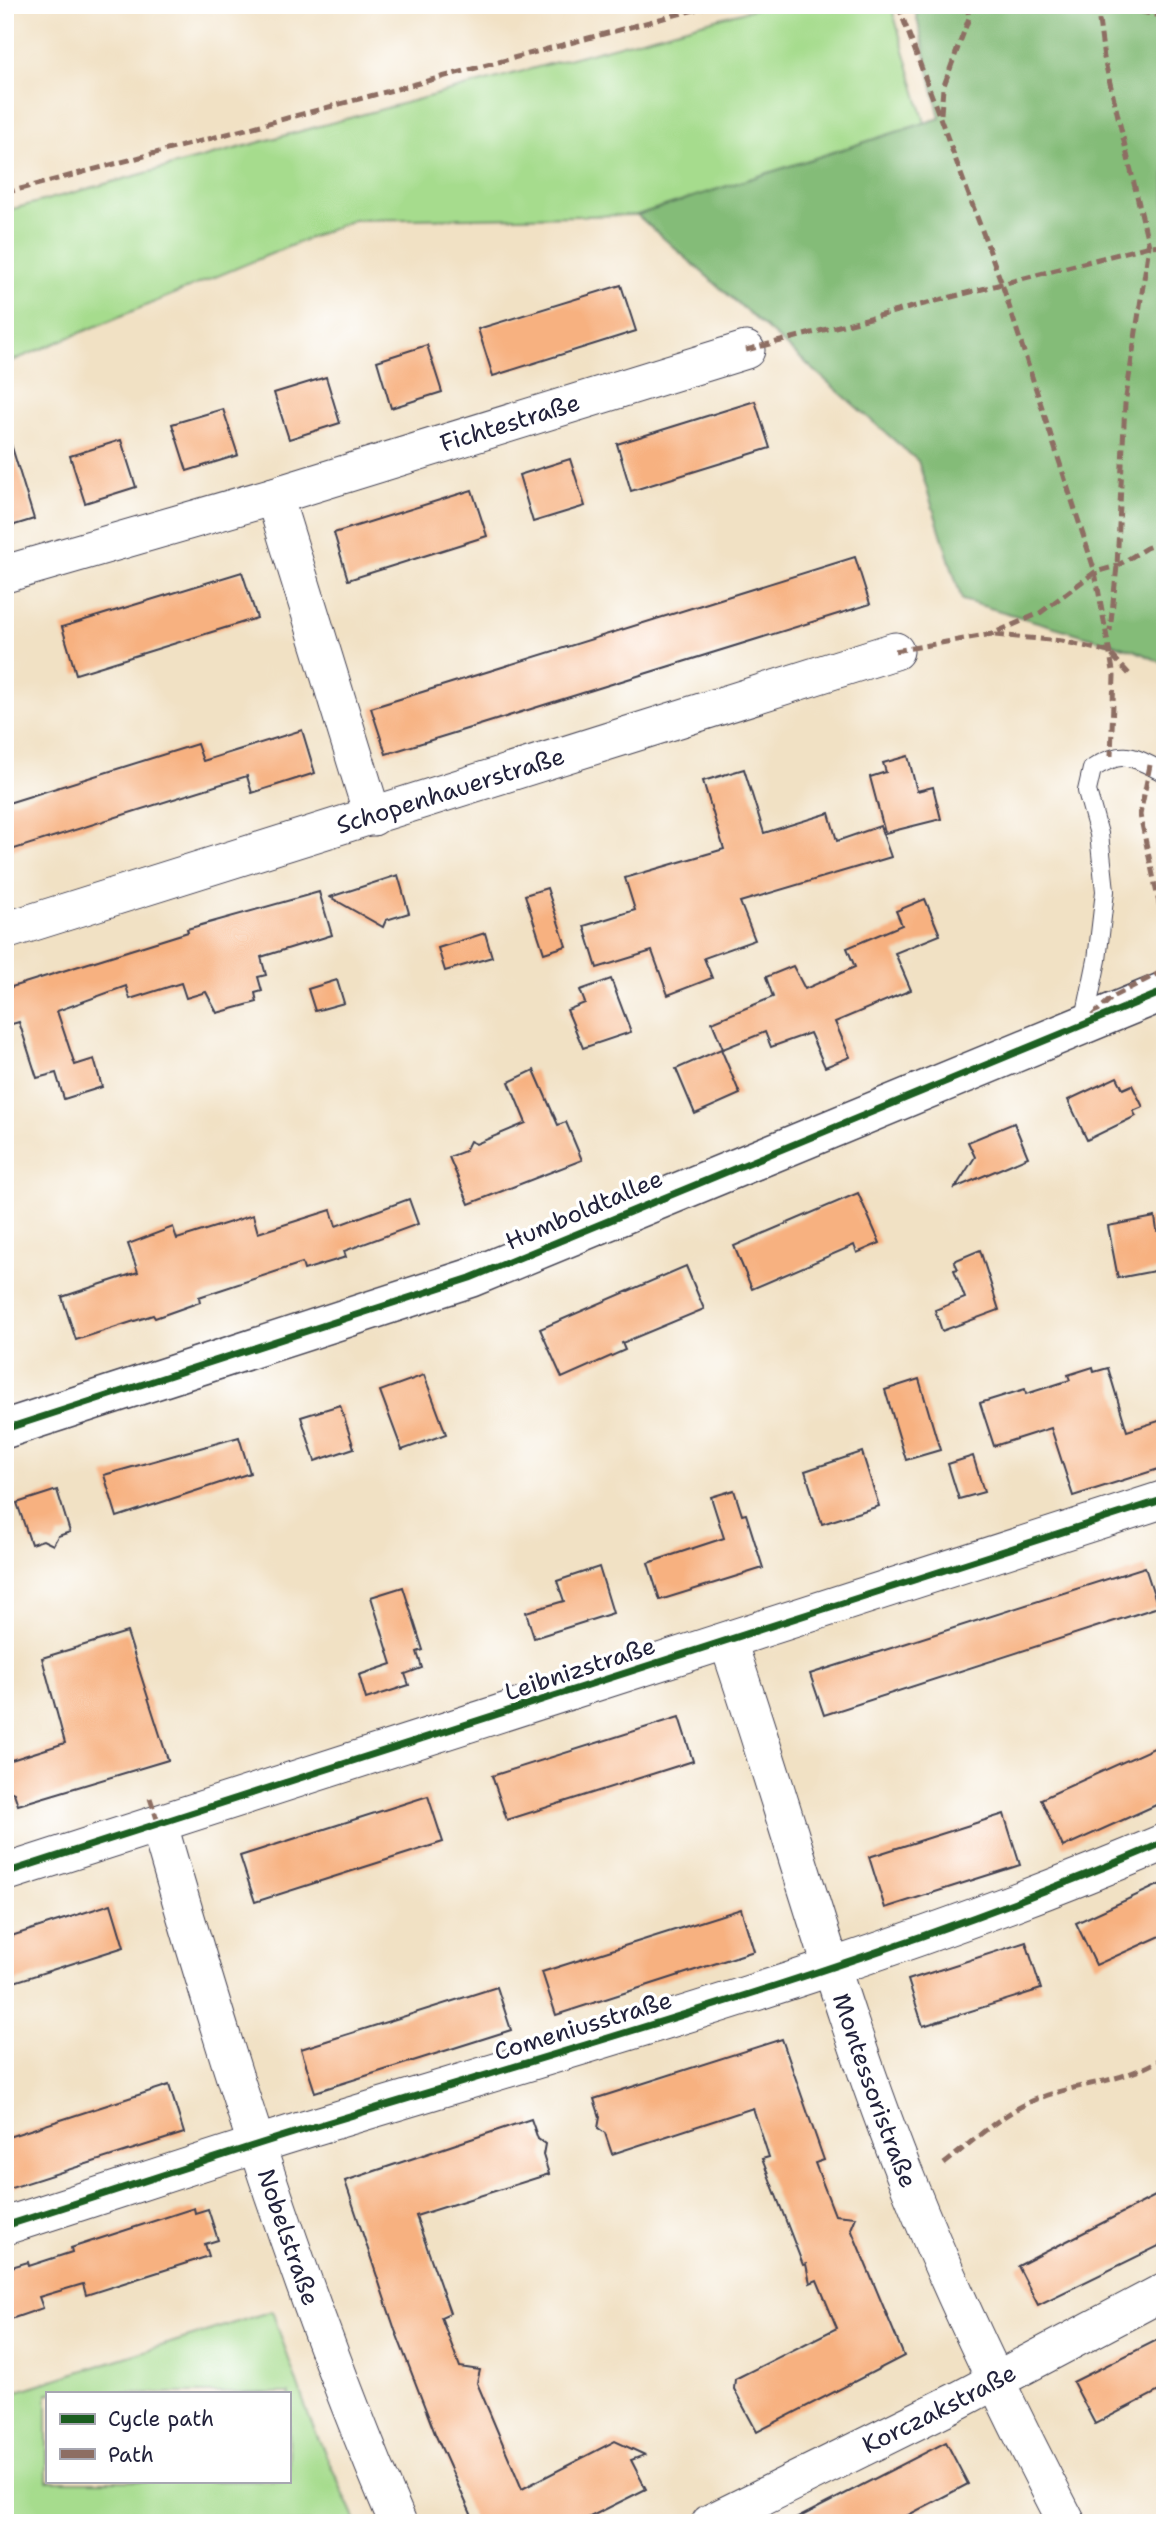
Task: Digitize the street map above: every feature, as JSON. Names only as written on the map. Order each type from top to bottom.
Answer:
[{"type":"street","name":"Fichtestraße","points":[[5,573],[274,496],[746,350]]},
{"type":"street","points":[[274,496],[373,817]]},
{"type":"street","name":"Schopenhauerstraße","points":[[5,931],[895,651]]},
{"type":"street","name":"Humboldtallee","points":[[5,1429],[470,1278],[1165,991]]},
{"type":"street","name":"Leibnizstraße","points":[[5,1873],[1165,1499]]},
{"type":"street","name":"Montessoristraße","points":[[728,1642],[830,1968],[909,2187],[994,2381],[1067,2523]]},
{"type":"street","name":"Nobelstraße","points":[[159,1825],[256,2145],[298,2271],[350,2411],[398,2523]]},
{"type":"street","name":"Comeniusstraße","points":[[5,2226],[256,2145],[830,1968],[1048,1892],[1165,1842]]},
{"type":"street","name":"Korczakstraße","points":[[710,2523],[994,2381],[1165,2291]]},
{"type":"lane","points":[[1084,1023],[1097,960],[1105,891],[1099,834],[1087,791],[1092,769],[1111,757],[1135,757],[1165,773]]},
{"type":"green space","points":[[768,5],[891,5],[925,123],[637,215],[353,220],[5,364],[5,211]]},
{"type":"green space","points":[[914,5],[1165,5],[1165,664],[1134,650],[962,600],[918,461],[637,215],[940,118]]},
{"type":"green space","points":[[272,2311],[310,2420],[357,2523],[5,2523],[5,2395]]},
{"type":"building","points":[[621,285],[636,331],[493,376],[478,329]]},
{"type":"building","points":[[427,345],[442,392],[391,408],[377,361]]},
{"type":"building","points":[[326,377],[340,423],[289,439],[274,393]]},
{"type":"building","points":[[755,401],[770,448],[631,491],[617,444]]},
{"type":"building","points":[[223,409],[238,455],[187,471],[172,424]]},
{"type":"building","points":[[121,440],[136,487],[85,503],[70,456]]},
{"type":"building","points":[[11,444],[34,519],[5,528],[5,445]]},
{"type":"building","points":[[570,459],[585,506],[533,522],[519,475]]},
{"type":"building","points":[[472,490],[487,536],[348,580],[334,533]]},
{"type":"building","points":[[855,557],[870,604],[386,754],[371,708]]},
{"type":"building","points":[[242,572],[257,618],[76,674],[62,627]]},
{"type":"building","points":[[302,730],[315,773],[252,793],[247,776],[5,852],[5,804],[197,744],[203,761]]},
{"type":"building","points":[[908,756],[917,791],[933,787],[941,819],[885,833],[870,777],[886,772],[883,763]]},
{"type":"building","points":[[744,769],[764,833],[829,813],[837,841],[880,826],[891,857],[740,902],[755,940],[704,958],[712,978],[668,995],[652,951],[597,968],[584,926],[635,910],[625,878],[724,849],[703,781]]},
{"type":"building","points":[[398,875],[409,913],[386,920],[383,927],[330,897]]},
{"type":"building","points":[[547,888],[566,946],[544,953],[525,895]]},
{"type":"building","points":[[319,892],[332,935],[261,957],[266,975],[258,977],[262,991],[255,993],[257,1002],[217,1013],[206,992],[186,998],[181,983],[130,999],[126,986],[57,1011],[75,1065],[94,1059],[102,1087],[64,1099],[56,1073],[37,1078],[19,1022],[5,1026],[5,989],[188,932],[187,929]]},
{"type":"building","points":[[925,899],[940,935],[895,953],[911,990],[835,1022],[850,1057],[825,1067],[810,1033],[771,1047],[765,1032],[723,1049],[712,1022],[773,997],[766,977],[793,966],[805,989],[855,967],[847,948],[902,925],[896,911]]},
{"type":"building","points":[[485,933],[492,957],[445,971],[438,948]]},
{"type":"building","points":[[611,979],[631,1032],[583,1048],[567,1010],[585,1003],[580,990]]},
{"type":"building","points":[[337,980],[344,1003],[315,1011],[308,989]]},
{"type":"building","points":[[721,1049],[740,1094],[695,1114],[676,1069]]},
{"type":"building","points":[[534,1070],[558,1125],[566,1122],[582,1160],[469,1204],[449,1157],[465,1151],[470,1141],[476,1144],[526,1123],[509,1082]]},
{"type":"building","points":[[1117,1077],[1123,1089],[1132,1085],[1143,1107],[1133,1111],[1136,1116],[1087,1140],[1068,1100]]},
{"type":"building","points":[[1014,1123],[1028,1157],[955,1188],[975,1157],[968,1142]]},
{"type":"building","points":[[858,1193],[880,1243],[857,1253],[854,1245],[752,1289],[734,1246]]},
{"type":"building","points":[[409,1199],[418,1224],[344,1251],[346,1257],[304,1270],[302,1263],[199,1297],[200,1302],[155,1318],[153,1315],[76,1340],[62,1297],[138,1272],[128,1244],[173,1227],[177,1239],[253,1215],[258,1233],[331,1210],[336,1226]]},
{"type":"building","points":[[1155,1217],[1157,1231],[1165,1230],[1165,1269],[1118,1278],[1108,1226]]},
{"type":"building","points":[[980,1250],[999,1310],[942,1331],[935,1310],[965,1298],[954,1270],[958,1269],[954,1261]]},
{"type":"building","points":[[686,1266],[704,1309],[622,1343],[625,1350],[562,1378],[540,1329]]},
{"type":"building","points":[[1093,1367],[1094,1372],[1108,1368],[1127,1431],[1165,1419],[1165,1467],[1073,1496],[1051,1428],[994,1446],[980,1403],[1025,1389],[1026,1394],[1070,1380],[1068,1375]]},
{"type":"building","points":[[424,1375],[446,1434],[402,1450],[380,1391]]},
{"type":"building","points":[[919,1379],[940,1450],[906,1460],[885,1390]]},
{"type":"building","points":[[340,1405],[354,1448],[315,1461],[301,1417]]},
{"type":"building","points":[[239,1437],[250,1473],[117,1517],[104,1475]]},
{"type":"building","points":[[862,1452],[879,1506],[822,1524],[805,1471]]},
{"type":"building","points":[[973,1456],[984,1492],[959,1499],[948,1464]]},
{"type":"building","points":[[57,1490],[70,1532],[58,1536],[53,1545],[43,1540],[31,1544],[17,1503]]},
{"type":"building","points":[[734,1490],[742,1515],[746,1514],[763,1568],[660,1600],[648,1563],[724,1538],[711,1497]]},
{"type":"building","points":[[599,1567],[613,1613],[534,1638],[526,1612],[564,1601],[557,1581]]},
{"type":"building","points":[[1145,1567],[1158,1607],[824,1715],[810,1674]]},
{"type":"building","points":[[403,1587],[423,1650],[417,1652],[422,1668],[405,1674],[409,1685],[366,1699],[359,1675],[392,1664],[371,1597]]},
{"type":"building","points":[[127,1632],[168,1760],[18,1805],[14,1793],[5,1789],[9,1776],[5,1762],[65,1743],[42,1658]]},
{"type":"building","points":[[679,1717],[693,1761],[507,1820],[492,1776]]},
{"type":"building","points":[[1165,1743],[1165,1801],[1063,1847],[1041,1799]]},
{"type":"building","points":[[428,1796],[443,1842],[255,1902],[240,1856]]},
{"type":"building","points":[[1004,1814],[1020,1865],[885,1908],[869,1857]]},
{"type":"building","points":[[1165,1882],[1165,1934],[1096,1965],[1076,1923]]},
{"type":"building","points":[[111,1904],[124,1947],[5,1985],[5,1938]]},
{"type":"building","points":[[741,1909],[754,1951],[556,2015],[542,1972]]},
{"type":"building","points":[[1026,1942],[1041,1989],[923,2026],[908,1980]]},
{"type":"building","points":[[497,1987],[511,2030],[315,2092],[301,2049]]},
{"type":"building","points":[[782,2039],[824,2160],[815,2163],[835,2215],[856,2217],[851,2229],[904,2356],[757,2432],[734,2389],[735,2379],[837,2328],[817,2280],[810,2283],[806,2264],[803,2265],[762,2159],[769,2157],[753,2108],[612,2154],[605,2133],[598,2128],[600,2117],[594,2099]]},
{"type":"building","points":[[169,2085],[184,2133],[5,2190],[5,2138]]},
{"type":"building","points":[[531,2119],[538,2139],[545,2144],[543,2155],[549,2174],[416,2216],[450,2313],[441,2317],[460,2367],[480,2370],[477,2383],[522,2489],[615,2441],[645,2455],[631,2460],[646,2489],[578,2523],[475,2523],[436,2436],[395,2330],[345,2181]]},
{"type":"building","points":[[1165,2191],[1165,2243],[1038,2305],[1018,2266]]},
{"type":"building","points":[[194,2208],[195,2213],[208,2209],[218,2240],[205,2244],[209,2256],[86,2295],[83,2284],[39,2297],[43,2308],[5,2321],[5,2269],[28,2262],[29,2266],[72,2252],[71,2248]]},
{"type":"building","points":[[1165,2336],[1165,2388],[1095,2424],[1073,2382]]},
{"type":"building","points":[[946,2442],[968,2484],[893,2523],[788,2523]]},
{"type":"marked path","points":[[5,193],[713,5]]},
{"type":"marked path","points":[[898,5],[1002,284],[1095,572],[1114,676],[1111,756]]},
{"type":"marked path","points":[[941,114],[943,88],[969,18],[967,5]]},
{"type":"marked path","points":[[1097,5],[1104,58],[1149,246],[1125,404],[1117,566],[1110,631]]},
{"type":"marked path","points":[[1110,5],[1165,17]]},
{"type":"marked path","points":[[746,350],[1149,246],[1165,245]]},
{"type":"marked path","points":[[895,651],[992,634],[1040,613],[1095,572],[1117,566],[1146,548],[1165,541]]},
{"type":"marked path","points":[[995,635],[1062,641],[1109,652],[1130,675]]},
{"type":"marked path","points":[[1150,765],[1140,815],[1165,931]]},
{"type":"marked path","points":[[1092,1016],[1114,996],[1165,970]]},
{"type":"marked path","points":[[150,1798],[159,1825]]},
{"type":"marked path","points":[[944,2164],[997,2121],[1032,2101],[1117,2078],[1165,2056]]},
{"type":"cycle path","points":[[5,1429],[470,1278],[1165,991]]},
{"type":"cycle path","points":[[5,1873],[1165,1499]]},
{"type":"cycle path","points":[[5,2226],[261,2143],[626,2033],[844,1963],[1059,1885],[1165,1842]]}]
